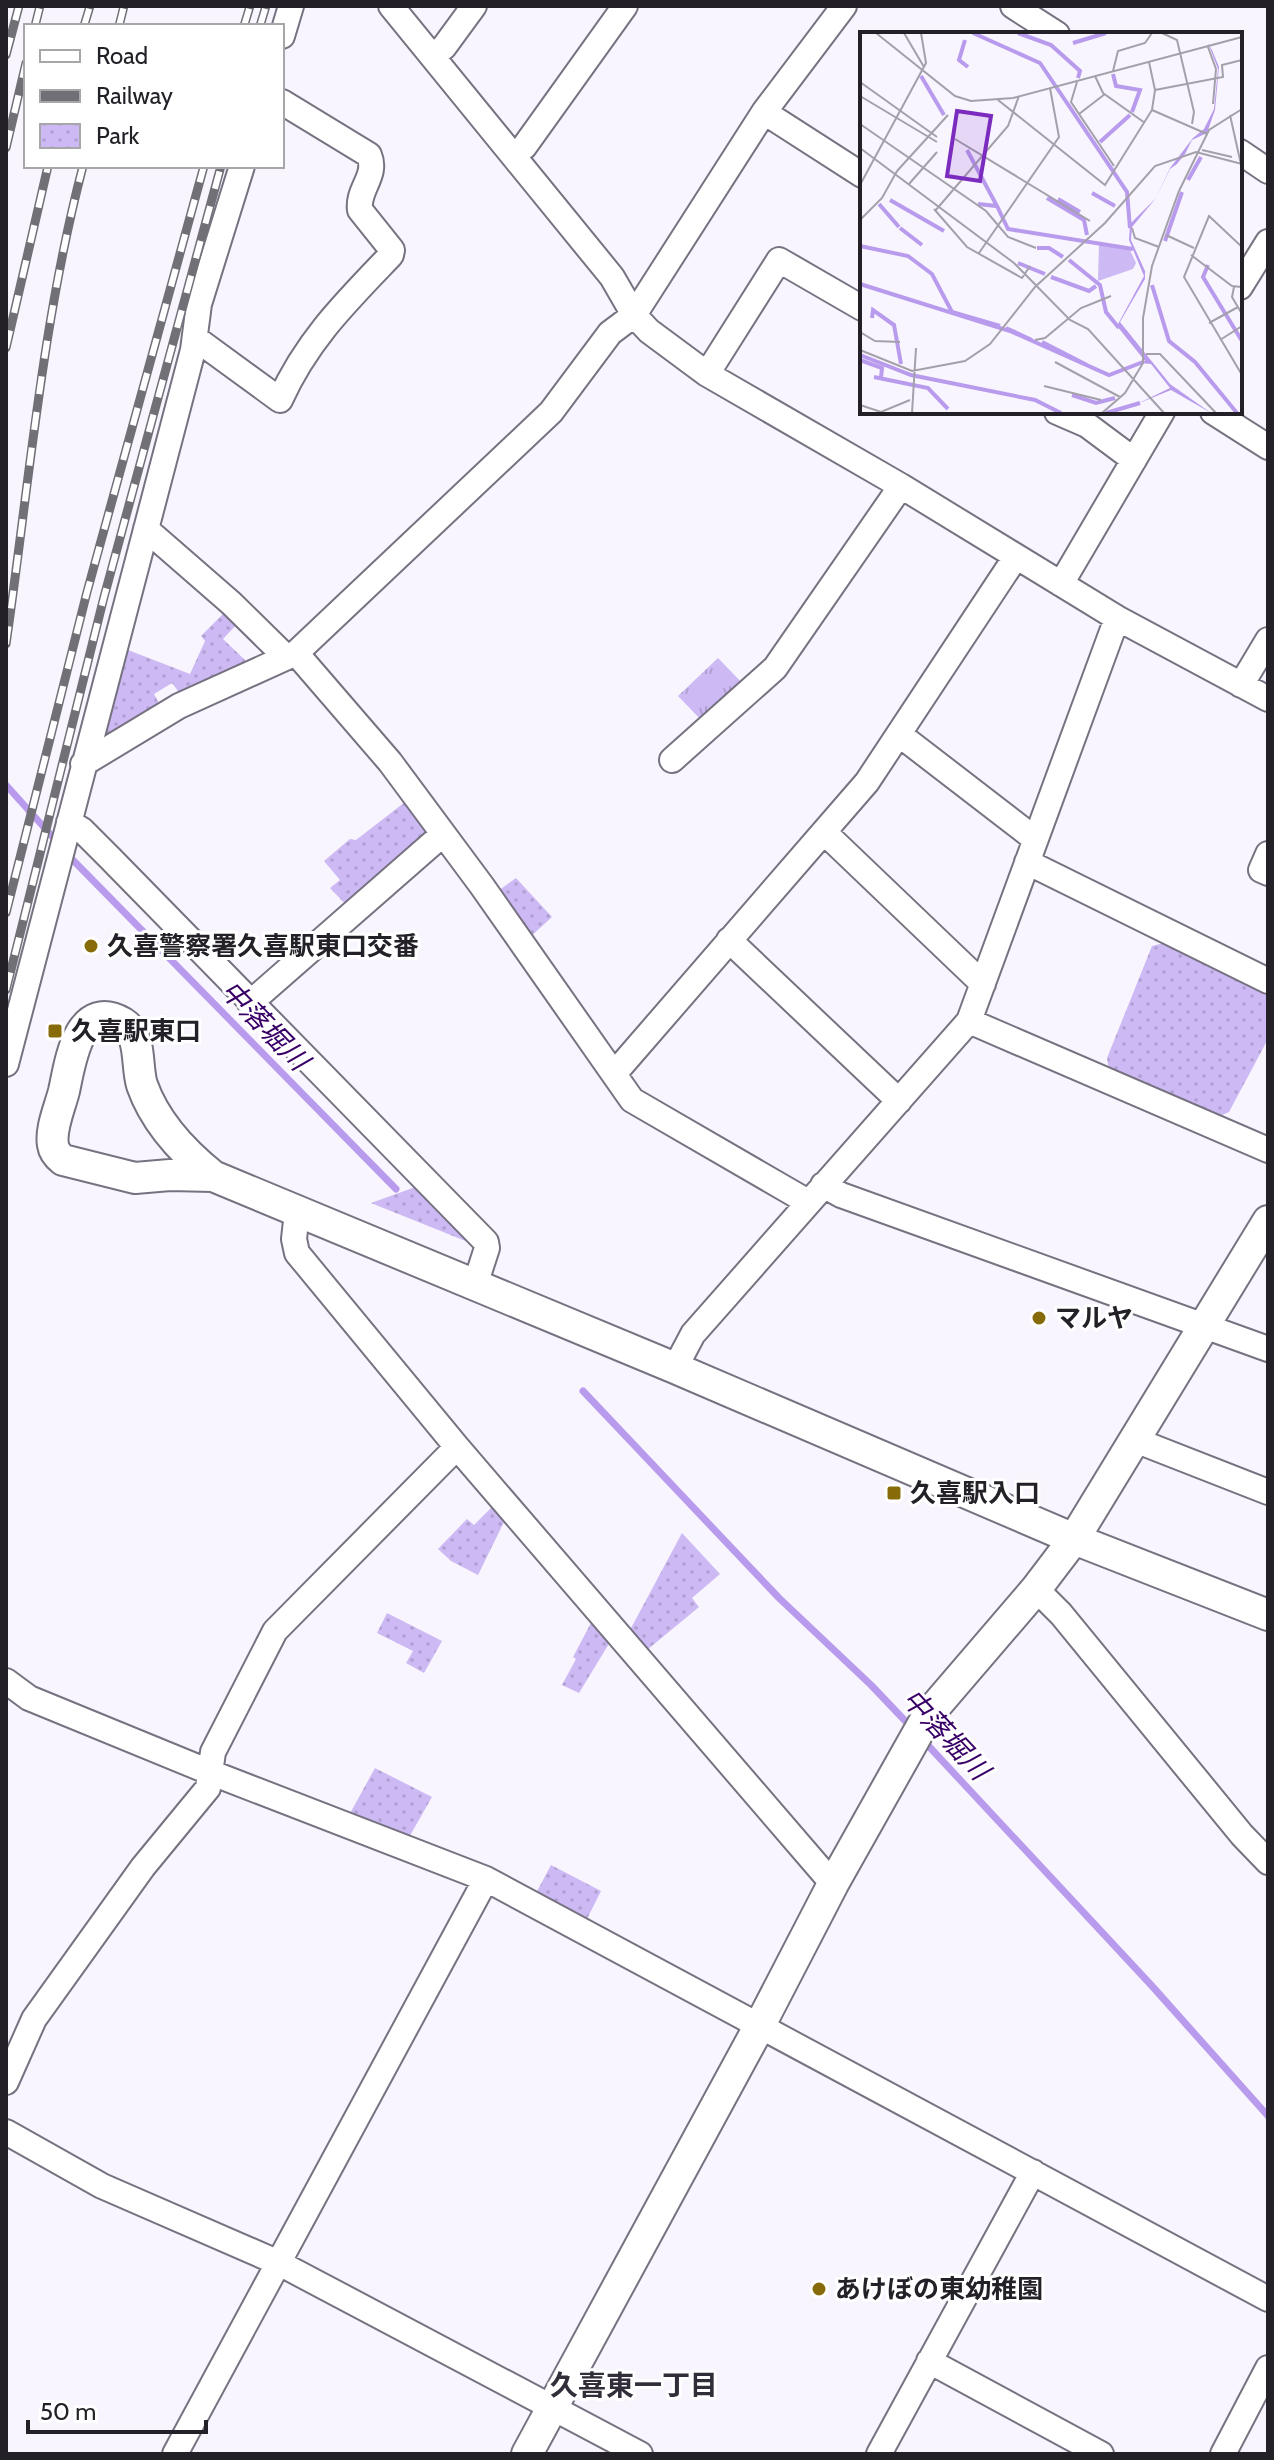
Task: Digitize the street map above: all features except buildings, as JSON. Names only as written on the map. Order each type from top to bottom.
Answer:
[{"type":"street","points":[[284,29],[291,6]]},
{"type":"street","points":[[391,6],[612,277],[634,315],[649,331],[707,374],[901,486],[1015,558],[1117,618],[1268,699]]},
{"type":"street","points":[[433,56],[444,47],[474,6]]},
{"type":"street","points":[[514,155],[524,147],[625,6]]},
{"type":"street","points":[[83,764],[179,706],[290,655],[551,412],[610,333],[634,315],[764,112],[844,6]]},
{"type":"street","points":[[1013,6],[1054,32]]},
{"type":"street","points":[[195,338],[280,400],[303,353],[325,324],[391,255],[392,250],[360,210],[361,195],[373,171],[369,155],[284,103]]},
{"type":"street","points":[[764,112],[860,174]]},
{"type":"street","points":[[1242,153],[1267,169]]},
{"type":"street","points":[[6,1064],[195,338],[199,304],[241,168]]},
{"type":"street","points":[[1242,284],[1268,242]]},
{"type":"street","points":[[707,374],[779,260],[860,307]]},
{"type":"street","points":[[1062,414],[1087,425],[1134,460]]},
{"type":"street","points":[[1061,584],[1161,414]]},
{"type":"street","points":[[1216,414],[1268,447]]},
{"type":"street","points":[[672,760],[775,668],[901,486]]},
{"type":"street","points":[[146,529],[344,705],[482,886],[632,1100],[816,1194],[841,1195],[1268,1349]]},
{"type":"street","points":[[614,1074],[867,782],[1015,558]]},
{"type":"street","points":[[675,1368],[693,1334],[969,1021],[1117,618]]},
{"type":"street","points":[[1241,685],[1268,640]]},
{"type":"street","points":[[900,735],[1031,850],[1268,981]]},
{"type":"street","points":[[68,826],[82,830],[486,1242],[487,1248],[475,1285]]},
{"type":"street","points":[[825,833],[983,984]]},
{"type":"street","points":[[250,1003],[442,835]]},
{"type":"street","points":[[1268,854],[1261,870],[1268,873]]},
{"type":"street","points":[[729,940],[899,1101]]},
{"type":"street","points":[[213,1176],[180,1174],[135,1178],[63,1160],[56,1154],[53,1135],[77,1036],[90,1022],[111,1019],[126,1025],[136,1041],[140,1076],[147,1097],[183,1150],[213,1176],[675,1368],[1074,1539],[1268,1615]]},
{"type":"street","points":[[969,1021],[1268,1150]]},
{"type":"street","points":[[297,1212],[294,1239],[297,1253],[457,1447],[833,1884]]},
{"type":"street","points":[[527,2454],[833,1884],[928,1715],[1036,1589],[1074,1539],[1268,1221]]},
{"type":"street","points":[[1135,1440],[1268,1492]]},
{"type":"street","points":[[6,2082],[34,2019],[143,1867],[208,1788],[213,1752],[275,1631],[457,1447]]},
{"type":"street","points":[[1036,1589],[1061,1614],[1242,1835],[1268,1862]]},
{"type":"street","points":[[6,1681],[29,1698],[486,1879],[1268,2299]]},
{"type":"street","points":[[175,2454],[486,1879]]},
{"type":"street","points":[[6,2132],[102,2186],[279,2263],[640,2454]]},
{"type":"street","points":[[879,2454],[1033,2172]]},
{"type":"street","points":[[929,2361],[1101,2454]]},
{"type":"street","points":[[1223,2454],[1268,2368]]},
{"type":"green space","points":[[226,611],[238,623],[223,639],[245,660],[244,663],[181,695],[172,683],[154,694],[161,707],[102,738],[128,650],[190,674],[205,641],[201,636]]},
{"type":"green space","points":[[718,658],[745,686],[705,724],[678,696]]},
{"type":"green space","points":[[409,799],[435,834],[350,909],[330,888],[340,880],[324,861],[350,839],[356,840]]},
{"type":"green space","points":[[516,878],[552,917],[529,938],[498,891]]},
{"type":"green space","points":[[1164,943],[1268,992],[1268,1039],[1229,1112],[1220,1116],[1109,1070],[1107,1058],[1152,946]]},
{"type":"green space","points":[[421,1185],[478,1246],[371,1203]]},
{"type":"green space","points":[[493,1506],[505,1520],[478,1575],[451,1561],[438,1549],[467,1519],[474,1525]]},
{"type":"green space","points":[[682,1533],[720,1574],[692,1598],[699,1607],[647,1650],[630,1630]]},
{"type":"green space","points":[[387,1613],[442,1641],[424,1673],[406,1663],[413,1651],[377,1633]]},
{"type":"green space","points":[[592,1621],[610,1642],[579,1693],[562,1685]]},
{"type":"green space","points":[[375,1768],[432,1797],[408,1839],[348,1817]]},
{"type":"green space","points":[[551,1865],[601,1891],[585,1923],[535,1895]]},
{"type":"waterway","name":"中落堀川","points":[[6,785],[59,844]]},
{"type":"waterway","name":"中落堀川","points":[[67,854],[396,1189]]},
{"type":"waterway","name":"中落堀川","points":[[583,1391],[779,1598],[911,1727]]},
{"type":"waterway","name":"中落堀川","points":[[922,1739],[1152,1986],[1268,2116]]},
{"type":"railway","points":[[6,55],[19,6]]},
{"type":"railway","points":[[36,24],[40,6]]},
{"type":"railway","points":[[85,24],[90,6]]},
{"type":"railway","points":[[120,24],[124,6]]},
{"type":"railway","points":[[245,24],[250,6]]},
{"type":"railway","points":[[261,24],[266,6]]},
{"type":"railway","points":[[6,148],[24,72]]},
{"type":"railway","points":[[6,348],[48,168]]},
{"type":"railway","points":[[6,644],[47,344],[83,168]]},
{"type":"railway","points":[[6,913],[87,592],[203,168]]},
{"type":"railway","points":[[6,990],[104,597],[220,168]]},
{"type":"place","name":"久喜警察署久喜駅東口交番","points":[[91,946]]},
{"type":"place","name":"久喜駅東口","points":[[55,1031]]},
{"type":"place","name":"マルヤ","points":[[1039,1318]]},
{"type":"place","name":"久喜駅入口","points":[[894,1493]]},
{"type":"place","name":"あけぼの東幼稚園","points":[[819,2289]]},
{"type":"district","name":"久喜東一丁目","points":[[634,2385]]}]
